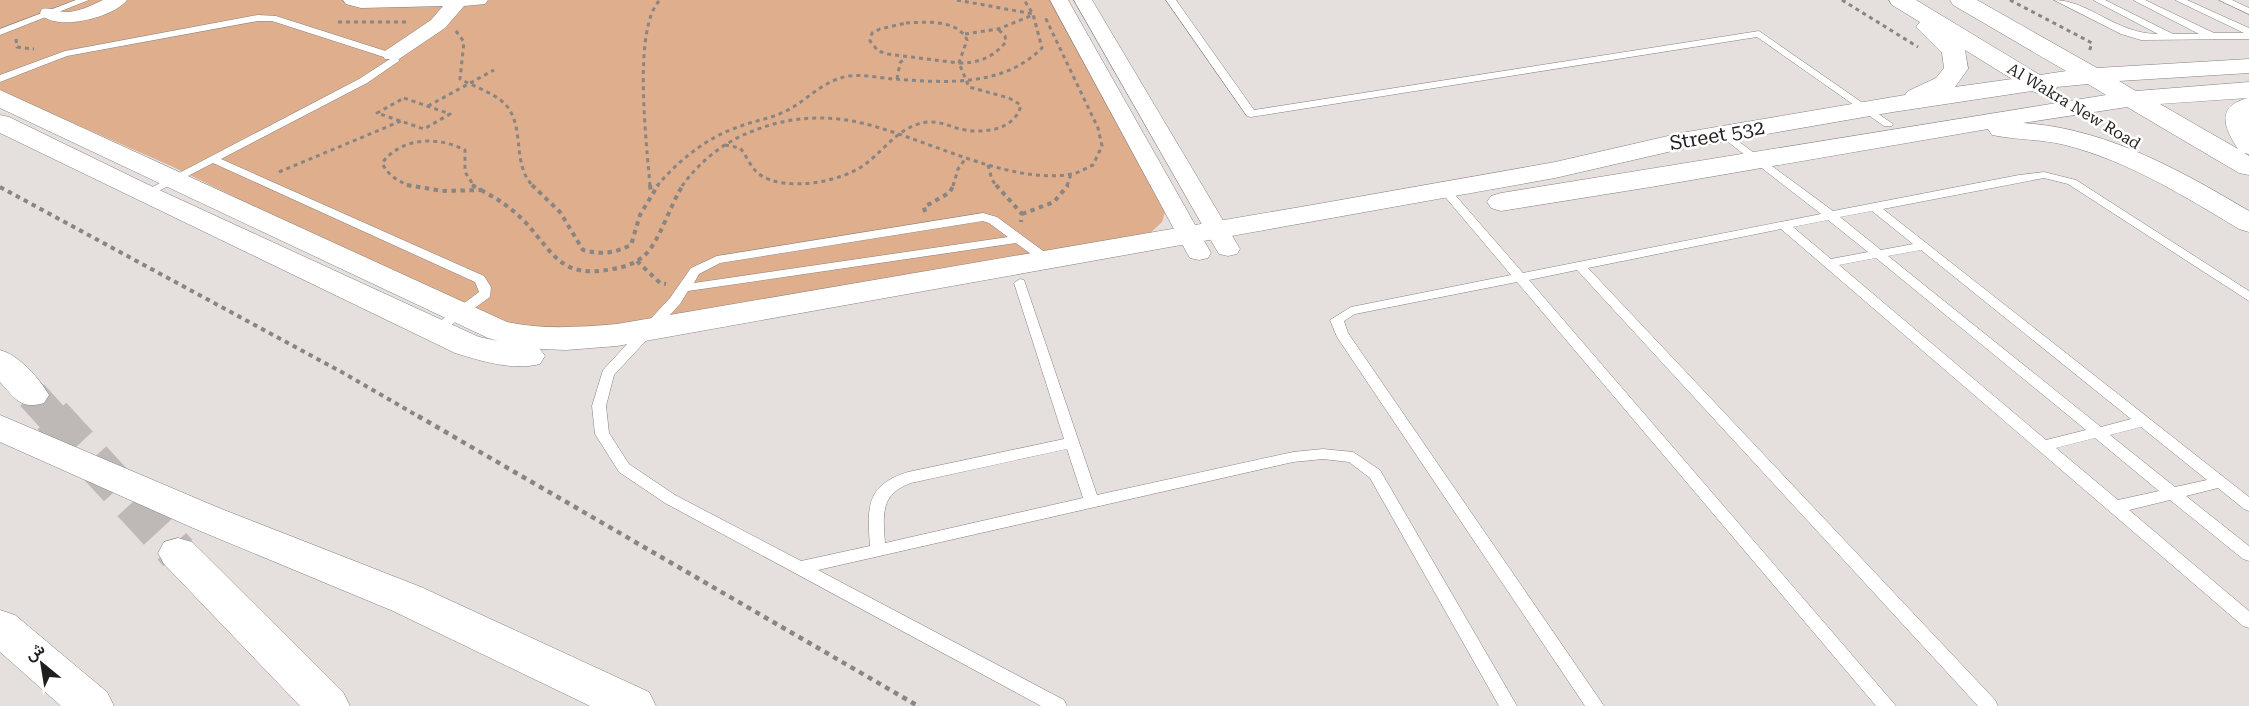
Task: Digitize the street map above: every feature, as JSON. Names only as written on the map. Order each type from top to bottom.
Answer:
[{"type":"main road","points":[[1581,190],[1632,190],[1756,159],[1882,112],[1946,83],[1956,69],[1954,51],[1936,34],[1886,0]]},
{"type":"main road","name":"Al Wakra New Road","points":[[1900,0],[2078,90]]},
{"type":"main road","points":[[1925,0],[2249,187]]},
{"type":"main road","name":"Al Wakra New Road","points":[[1961,0],[2078,90],[2249,212]]},
{"type":"main road","points":[[1973,0],[2039,34],[2090,51],[2154,64],[2214,67]]},
{"type":"main road","name":"Street 532","points":[[1452,199],[1581,190],[1651,179],[1756,159],[2078,90],[2214,67],[2249,66]]},
{"type":"main road","points":[[1882,112],[2078,90],[2249,79]]},
{"type":"main road","name":"Street 532","points":[[2078,90],[2132,99],[2249,90]]},
{"type":"main road","points":[[0,98],[174,178],[447,322],[467,345],[516,356],[548,356],[1046,259],[1208,242]]},
{"type":"main road","name":"Al Wakra New Road","points":[[2132,99],[2249,167]]},
{"type":"main road","points":[[2249,105],[2244,107],[2238,116],[2238,128],[2249,146]]},
{"type":"main road","name":"Street 532","points":[[1208,242],[1452,199],[1555,170],[1722,133],[1882,112]]},
{"type":"main road","points":[[0,123],[145,194],[447,322]]},
{"type":"main road","points":[[1756,159],[1984,129],[2018,129],[2089,143],[2136,158],[2185,184],[2249,223]]},
{"type":"main road","points":[[640,338],[1020,283],[1208,242]]},
{"type":"main road","points":[[0,361],[32,395]]},
{"type":"main road","points":[[0,428],[206,518],[407,599],[634,706]]},
{"type":"main road","points":[[178,554],[328,706]]},
{"type":"main road","points":[[0,627],[92,706]]},
{"type":"street","points":[[49,13],[56,18],[74,18],[118,0]]},
{"type":"street","points":[[352,0],[457,2],[479,0]]},
{"type":"street","points":[[1083,0],[1208,242]]},
{"type":"street","points":[[392,55],[438,24],[457,2]]},
{"type":"street","points":[[1051,8],[1208,242]]},
{"type":"lane","points":[[0,32],[84,0]]},
{"type":"lane","points":[[1171,0],[1251,114],[1759,34],[1882,112]]},
{"type":"lane","points":[[2059,0],[2141,38],[2249,34]]},
{"type":"lane","points":[[2098,0],[2174,38]]},
{"type":"lane","points":[[2138,0],[2214,36]]},
{"type":"lane","points":[[2180,0],[2249,34]]},
{"type":"lane","points":[[2224,0],[2249,11]]},
{"type":"lane","points":[[0,79],[65,54],[258,18],[273,18],[395,57],[394,61],[363,81],[145,194]]},
{"type":"lane","points":[[1722,133],[1830,215],[2249,555]]},
{"type":"lane","points":[[212,159],[480,279],[485,286],[485,294],[447,322]]},
{"type":"lane","points":[[1595,706],[1342,334],[1337,320],[1351,311],[1830,215],[2044,175],[2072,182],[2249,297]]},
{"type":"lane","points":[[1452,199],[1887,706]]},
{"type":"lane","points":[[1874,207],[2249,504]]},
{"type":"lane","points":[[1046,259],[993,220],[983,217],[717,260],[695,271],[684,288],[608,374],[599,406],[602,434],[624,468],[670,499],[1058,706]]},
{"type":"lane","points":[[1784,225],[2249,621]]},
{"type":"lane","points":[[684,288],[1018,239]]},
{"type":"lane","points":[[1829,263],[1924,246]]},
{"type":"lane","points":[[1580,266],[1989,706]]},
{"type":"lane","points":[[1020,283],[1092,502]]},
{"type":"lane","points":[[2044,446],[2144,421]]},
{"type":"lane","points":[[878,551],[879,504],[886,489],[895,483],[908,478],[1072,443]]},
{"type":"lane","points":[[800,568],[1293,457],[1323,454],[1353,457],[1375,474],[1508,706]]},
{"type":"lane","points":[[2115,507],[2220,482]]},
{"type":"path","points":[[651,195],[642,74],[652,8],[660,0]]},
{"type":"path","points":[[957,0],[1033,14]]},
{"type":"path","points":[[328,22],[420,21],[438,24],[459,32],[465,43],[460,79],[504,103],[514,117],[522,168],[530,183],[560,212],[583,250],[600,255],[616,253],[632,245],[640,215],[651,195],[675,168],[704,143],[734,128],[791,108],[814,89],[831,81],[848,76],[866,75],[897,79],[965,80],[1002,74],[1020,67],[1035,57],[1042,48],[1033,14],[1024,0]]},
{"type":"path","points":[[1842,0],[1956,69]]},
{"type":"path","points":[[2010,0],[2092,43],[2090,51]]},
{"type":"path","points":[[483,190],[461,193],[428,190],[392,179],[384,171],[382,163],[386,156],[396,149],[412,143],[444,140],[456,144],[465,150],[464,169],[470,183],[483,190],[500,201],[530,226],[545,251],[567,265],[587,270],[608,271],[637,261],[647,253],[675,197],[689,176],[708,157],[725,145],[761,127],[804,118],[850,121],[897,134],[988,165],[1051,176],[1071,174],[1086,169],[1096,160],[1102,145],[1098,128],[1052,37],[1051,8]]},
{"type":"path","points":[[998,29],[1005,36],[1006,42],[1002,48],[985,59],[960,64],[878,51],[870,41],[872,33],[885,27],[933,23],[949,25],[965,34],[998,29],[1033,14]]},
{"type":"path","points":[[25,23],[16,39],[16,46],[40,49]]},
{"type":"path","points":[[725,145],[740,148],[754,169],[763,176],[786,183],[807,183],[833,179],[861,168],[897,134],[913,125],[931,122],[962,130],[984,131],[1014,122],[1021,114],[1021,105],[1013,97],[972,89],[965,80],[960,64],[967,42],[965,34]]},
{"type":"path","points":[[897,79],[900,63],[906,56]]},
{"type":"path","points":[[427,106],[494,70]]},
{"type":"path","points":[[404,98],[450,114],[424,129],[401,121],[377,113],[404,98]]},
{"type":"path","points":[[259,180],[335,151],[401,121]]},
{"type":"path","points":[[928,225],[924,207],[950,193],[958,169],[966,158]]},
{"type":"path","points":[[988,165],[992,180],[1022,214]]},
{"type":"path","points":[[1022,214],[1048,206],[1067,191],[1071,174]]},
{"type":"path","points":[[0,187],[347,375],[918,706]]},
{"type":"path","points":[[1018,239],[1022,214]]},
{"type":"path","points":[[637,261],[660,283],[684,288]]},
{"type":"shaded area","points":[[0,0],[1052,0],[1165,212],[1162,222],[1148,235],[638,323],[562,331],[502,324],[171,166],[0,91]]},
{"type":"tunnel","points":[[32,395],[53,418]]},
{"type":"tunnel","points":[[52,416],[178,553]]}]
